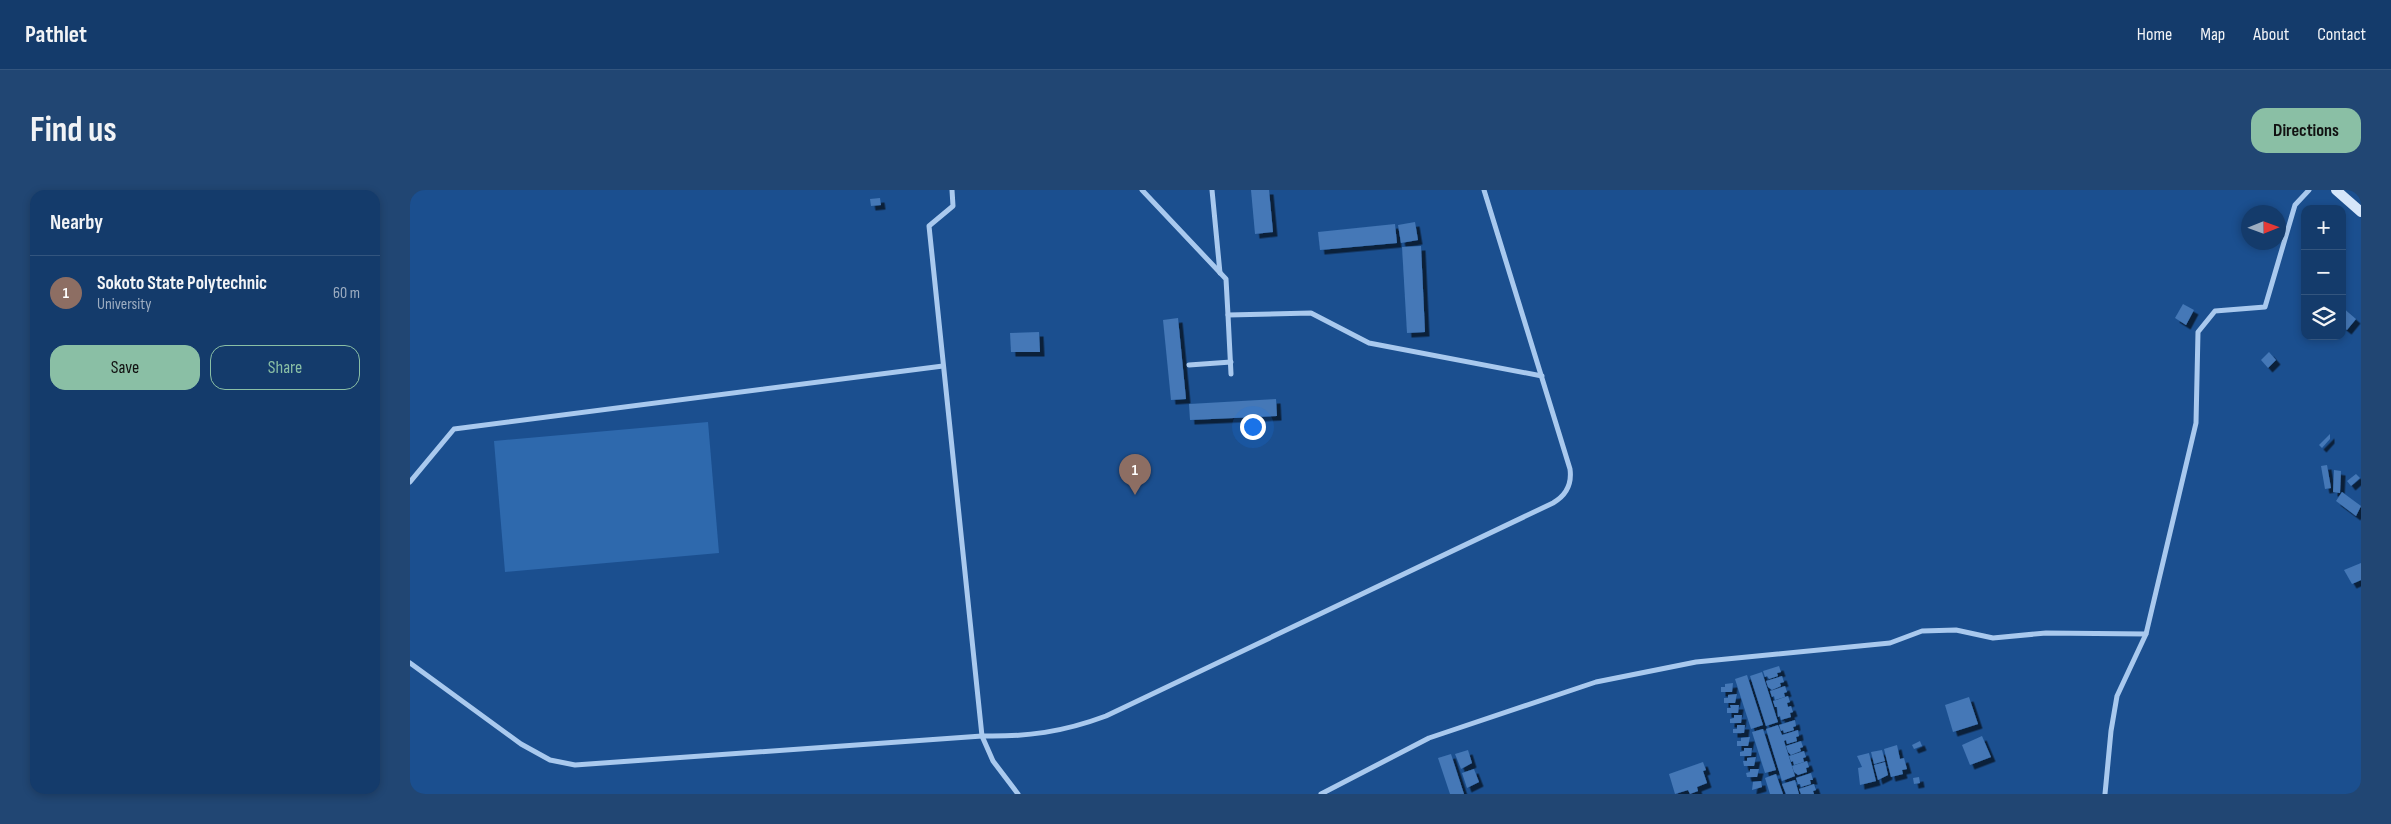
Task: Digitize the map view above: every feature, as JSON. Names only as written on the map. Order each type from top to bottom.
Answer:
[{"type":"street","points":[[952,190],[952,206],[929,226],[982,736],[993,762],[1018,794]]},
{"type":"street","points":[[1142,190],[1226,279],[1232,374]]},
{"type":"street","points":[[1212,190],[1220,273]]},
{"type":"street","points":[[410,664],[521,744],[550,760],[575,765],[982,736],[1022,737],[1074,728],[1106,716],[1559,499],[1570,483],[1570,468],[1484,190]]},
{"type":"street","points":[[2105,794],[2111,731],[2117,696],[2146,634],[2196,423],[2198,332],[2214,312],[2265,307],[2295,205],[2309,190]]},
{"type":"street","points":[[2336,190],[2360,210]]},
{"type":"street","points":[[1228,315],[1312,313],[1369,344],[1542,376]]},
{"type":"street","points":[[1189,365],[1230,362]]},
{"type":"street","points":[[410,482],[454,429],[943,366]]},
{"type":"street","points":[[1321,794],[1429,738],[1596,682],[1678,665],[1890,643],[1922,631],[1956,630],[1993,638],[2046,633],[2146,634]]},
{"type":"shaded area","points":[[708,422],[719,553],[505,572],[494,441]]},
{"type":"building","points":[[1251,190],[1269,190],[1273,232],[1255,234]]},
{"type":"building","points":[[880,198],[881,205],[871,206],[870,199]]},
{"type":"building","points":[[1415,222],[1418,240],[1401,243],[1398,225]]},
{"type":"building","points":[[1395,224],[1397,243],[1320,250],[1318,232]]},
{"type":"building","points":[[1421,246],[1425,332],[1407,333],[1402,247]]},
{"type":"building","points":[[2183,304],[2194,310],[2186,325],[2175,318]]},
{"type":"building","points":[[2346,310],[2356,319],[2346,329]]},
{"type":"building","points":[[1178,318],[1186,399],[1171,400],[1163,320]]},
{"type":"building","points":[[1039,332],[1040,352],[1011,352],[1010,333]]},
{"type":"building","points":[[2269,352],[2276,360],[2268,368],[2261,360]]},
{"type":"building","points":[[1276,399],[1277,416],[1190,420],[1189,404]]},
{"type":"building","points":[[2330,434],[2330,439],[2322,448],[2319,445]]},
{"type":"building","points":[[2327,465],[2331,488],[2325,489],[2321,466]]},
{"type":"building","points":[[2334,470],[2341,471],[2340,493],[2333,492]]},
{"type":"building","points":[[2356,474],[2360,478],[2351,486],[2347,481]]},
{"type":"building","points":[[2342,492],[2361,506],[2356,516],[2336,501]]},
{"type":"building","points":[[2361,563],[2361,580],[2352,584],[2344,570]]},
{"type":"building","points":[[1779,666],[1781,672],[1777,673],[1778,676],[1769,679],[1767,676],[1765,677],[1763,671]]},
{"type":"building","points":[[1762,672],[1778,722],[1766,726],[1750,676]]},
{"type":"building","points":[[1747,675],[1763,725],[1751,729],[1735,679]]},
{"type":"building","points":[[1782,676],[1784,682],[1780,683],[1781,686],[1772,690],[1768,687],[1766,681]]},
{"type":"building","points":[[1733,683],[1732,692],[1721,692],[1721,687],[1725,687],[1725,684]]},
{"type":"building","points":[[1785,686],[1787,692],[1784,693],[1785,697],[1775,700],[1770,691]]},
{"type":"building","points":[[1737,694],[1735,703],[1724,703],[1724,698],[1728,698],[1728,695]]},
{"type":"building","points":[[1788,696],[1790,702],[1787,703],[1788,707],[1791,706],[1793,712],[1790,713],[1791,717],[1781,720],[1780,716],[1778,717],[1777,707],[1775,707],[1773,701]]},
{"type":"building","points":[[1969,697],[1978,724],[1953,732],[1945,705]]},
{"type":"building","points":[[1730,705],[1739,705],[1738,713],[1727,713],[1727,708],[1731,708]]},
{"type":"building","points":[[1734,715],[1742,715],[1741,723],[1730,723],[1730,719],[1734,718]]},
{"type":"building","points":[[1795,720],[1796,726],[1793,727],[1794,730],[1784,733],[1783,730],[1781,731],[1779,725]]},
{"type":"building","points":[[1737,725],[1745,725],[1744,733],[1733,733],[1733,729],[1737,729]]},
{"type":"building","points":[[1778,725],[1782,735],[1798,730],[1799,736],[1796,737],[1797,741],[1787,744],[1786,740],[1784,741],[1795,776],[1782,781],[1766,729]]},
{"type":"building","points":[[1763,729],[1776,770],[1765,773],[1752,732]]},
{"type":"building","points":[[1982,736],[1991,757],[1970,765],[1962,745]]},
{"type":"building","points":[[1750,737],[1748,746],[1737,746],[1737,741],[1741,741],[1741,738]]},
{"type":"building","points":[[1801,741],[1803,747],[1800,748],[1801,751],[1791,755],[1786,746]]},
{"type":"building","points":[[1920,741],[1922,746],[1914,749],[1912,745]]},
{"type":"building","points":[[1897,745],[1900,759],[1904,758],[1907,769],[1902,770],[1903,774],[1891,777],[1884,749]]},
{"type":"building","points":[[1744,748],[1752,748],[1751,756],[1740,756],[1740,752],[1744,751]]},
{"type":"building","points":[[1468,750],[1472,763],[1461,769],[1455,754]]},
{"type":"building","points":[[1882,750],[1885,761],[1874,764],[1871,752]]},
{"type":"building","points":[[1804,751],[1806,757],[1803,758],[1804,762],[1794,765],[1789,756]]},
{"type":"building","points":[[1869,753],[1876,781],[1860,785],[1858,768],[1862,767],[1857,756]]},
{"type":"building","points":[[1451,754],[1464,794],[1450,794],[1438,758]]},
{"type":"building","points":[[1756,757],[1754,766],[1744,766],[1743,761],[1747,761],[1747,758]]},
{"type":"building","points":[[1807,761],[1809,767],[1806,768],[1807,772],[1798,775],[1794,772],[1792,766]]},
{"type":"building","points":[[1703,762],[1706,770],[1703,771],[1707,783],[1697,787],[1698,791],[1690,794],[1688,790],[1675,794],[1669,774]]},
{"type":"building","points":[[1885,762],[1888,775],[1878,780],[1874,765]]},
{"type":"building","points":[[1474,769],[1479,782],[1467,788],[1462,773]]},
{"type":"building","points":[[1750,769],[1759,769],[1757,777],[1747,777],[1746,773],[1750,772]]},
{"type":"building","points":[[1811,773],[1813,780],[1810,780],[1811,784],[1801,787],[1796,778]]},
{"type":"building","points":[[1776,774],[1783,794],[1770,794],[1765,778]]},
{"type":"building","points":[[1919,777],[1920,783],[1914,784],[1913,778]]},
{"type":"building","points":[[1795,780],[1799,794],[1786,794],[1782,784]]},
{"type":"building","points":[[1761,781],[1762,787],[1752,790],[1753,782]]},
{"type":"building","points":[[1814,784],[1816,790],[1813,791],[1814,794],[1801,794],[1799,789]]},
{"type":"place","name":"Sokoto State Polytechnic","points":[[1135,495]]}]
